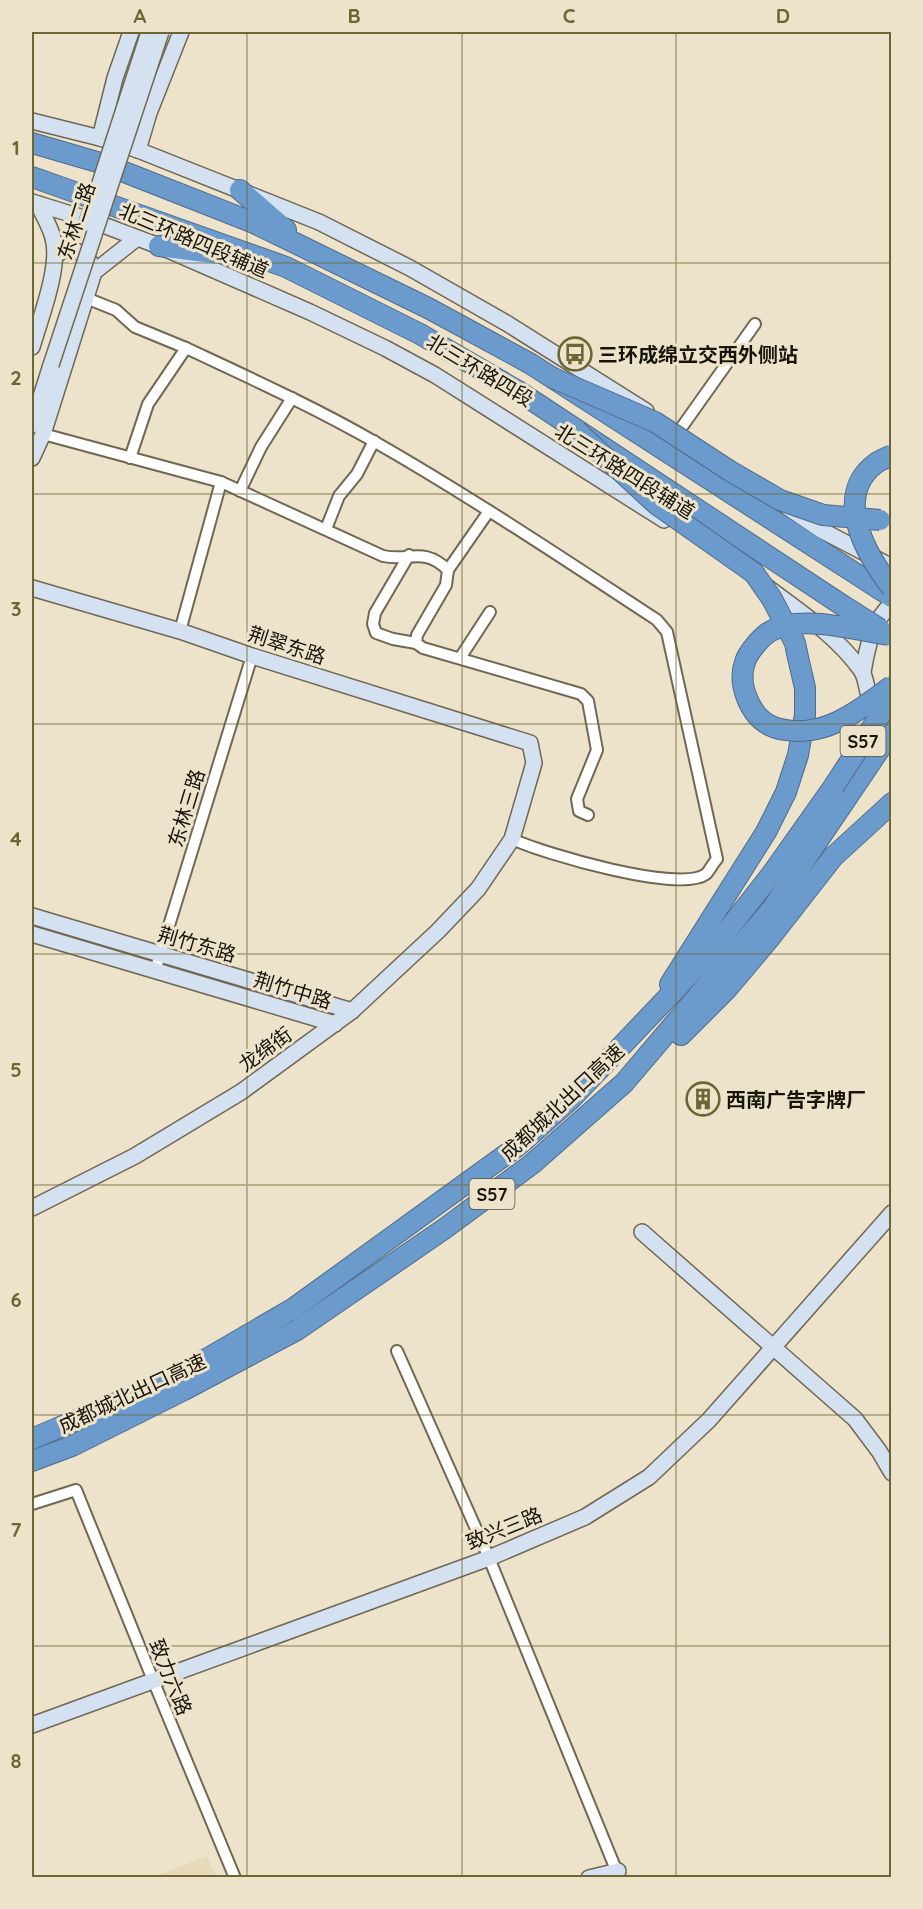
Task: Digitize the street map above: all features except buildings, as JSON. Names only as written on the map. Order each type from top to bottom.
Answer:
[{"type":"highway","name":"北三环路四段","points":[[32,143],[104,164],[254,223],[428,308],[531,364],[891,597]]},
{"type":"highway","name":"北三环路四段","points":[[32,177],[286,267],[420,334],[518,391],[890,636]]},
{"type":"highway","points":[[240,190],[284,229],[342,264]]},
{"type":"highway","points":[[159,246],[264,259]]},
{"type":"highway","points":[[551,377],[655,422],[730,471],[780,500],[823,515],[886,518]]},
{"type":"highway","points":[[577,431],[656,504],[754,573],[772,599],[795,643],[805,688],[804,716],[798,755],[786,792],[766,832],[646,1022]]},
{"type":"highway","points":[[891,455],[874,464],[861,482],[854,502],[859,531],[874,565],[891,588]]},
{"type":"highway","points":[[890,636],[814,623],[793,625],[771,631],[757,644],[745,662],[743,677],[746,694],[755,713],[770,726],[789,730],[813,730],[836,722],[891,686]]},
{"type":"highway","name":"成都城北出口高速","points":[[32,1439],[172,1379],[294,1308],[519,1145],[571,1099],[708,955],[771,874],[841,792],[891,714]]},
{"type":"highway","name":"成都城北出口高速","points":[[32,1461],[72,1446],[297,1330],[444,1229],[532,1164],[624,1083],[771,910],[841,792],[891,714]]},
{"type":"highway","points":[[624,1083],[669,1047],[727,989],[833,857],[891,803]]},
{"type":"main road","points":[[100,138],[131,32]]},
{"type":"main road","name":"东林二路","points":[[37,429],[47,363],[113,140],[149,32]]},
{"type":"main road","name":"东林二路","points":[[32,402],[161,32]]},
{"type":"main road","points":[[138,150],[153,103],[181,32]]},
{"type":"main road","points":[[32,121],[138,150],[319,222],[410,268],[508,324],[679,431],[822,530],[891,567]]},
{"type":"main road","points":[[32,347],[56,255],[53,238],[35,203]]},
{"type":"main road","name":"北三环路四段辅道","points":[[35,203],[90,220],[159,246],[310,312],[435,375],[768,587],[836,640],[863,672],[866,689],[874,704],[891,714]]},
{"type":"main road","points":[[32,458],[37,429],[94,272],[136,238]]},
{"type":"main road","points":[[56,255],[65,249],[81,253],[88,257],[94,272]]},
{"type":"main road","name":"荆翠东路","points":[[32,588],[180,631],[252,656],[530,743]]},
{"type":"main road","points":[[863,672],[869,642],[878,622],[891,604]]},
{"type":"main road","name":"龙绵街","points":[[32,1208],[135,1156],[241,1092],[352,1011],[438,931],[470,897],[512,839],[534,763],[530,743]]},
{"type":"main road","name":"荆竹东路","points":[[32,916],[352,1011]]},
{"type":"main road","name":"荆竹中路","points":[[32,934],[335,1024]]},
{"type":"main road","name":"致兴三路","points":[[32,1725],[489,1558],[585,1517],[649,1477],[709,1420],[891,1213]]},
{"type":"main road","points":[[642,1232],[855,1419],[879,1450],[891,1473]]},
{"type":"main road","points":[[589,1878],[619,1874]]},
{"type":"street","points":[[86,298],[116,310],[135,327],[186,348],[292,398],[374,441],[489,511],[657,620],[667,632],[717,859],[705,875],[679,881],[631,873],[533,849],[512,839]]},
{"type":"street","points":[[679,431],[755,324]]},
{"type":"street","points":[[130,458],[148,404],[186,348]]},
{"type":"street","points":[[240,491],[261,447],[292,398]]},
{"type":"street","points":[[37,429],[130,458],[221,482],[383,556],[396,559],[409,555],[421,555],[440,563],[448,570]]},
{"type":"street","points":[[326,529],[339,496],[357,474],[374,441]]},
{"type":"street","points":[[180,631],[221,482]]},
{"type":"street","points":[[416,643],[417,635],[446,585],[448,570],[489,511]]},
{"type":"street","points":[[409,555],[375,613],[373,624],[376,633],[416,643],[423,648],[581,694],[588,701],[597,750],[577,799],[579,811],[588,815]]},
{"type":"street","points":[[460,658],[490,612]]},
{"type":"street","name":"东林三路","points":[[154,971],[252,656]]},
{"type":"street","points":[[397,1351],[489,1558],[619,1874]]},
{"type":"street","name":"致力六路","points":[[32,1504],[76,1490],[235,1878]]},
{"type":"shaded area","points":[[207,1856],[217,1877],[152,1877]]},
{"type":"place","name":"三环成绵立交西外侧站","points":[[575,354]]},
{"type":"place","name":"西南广告字牌厂","points":[[703,1099]]}]
